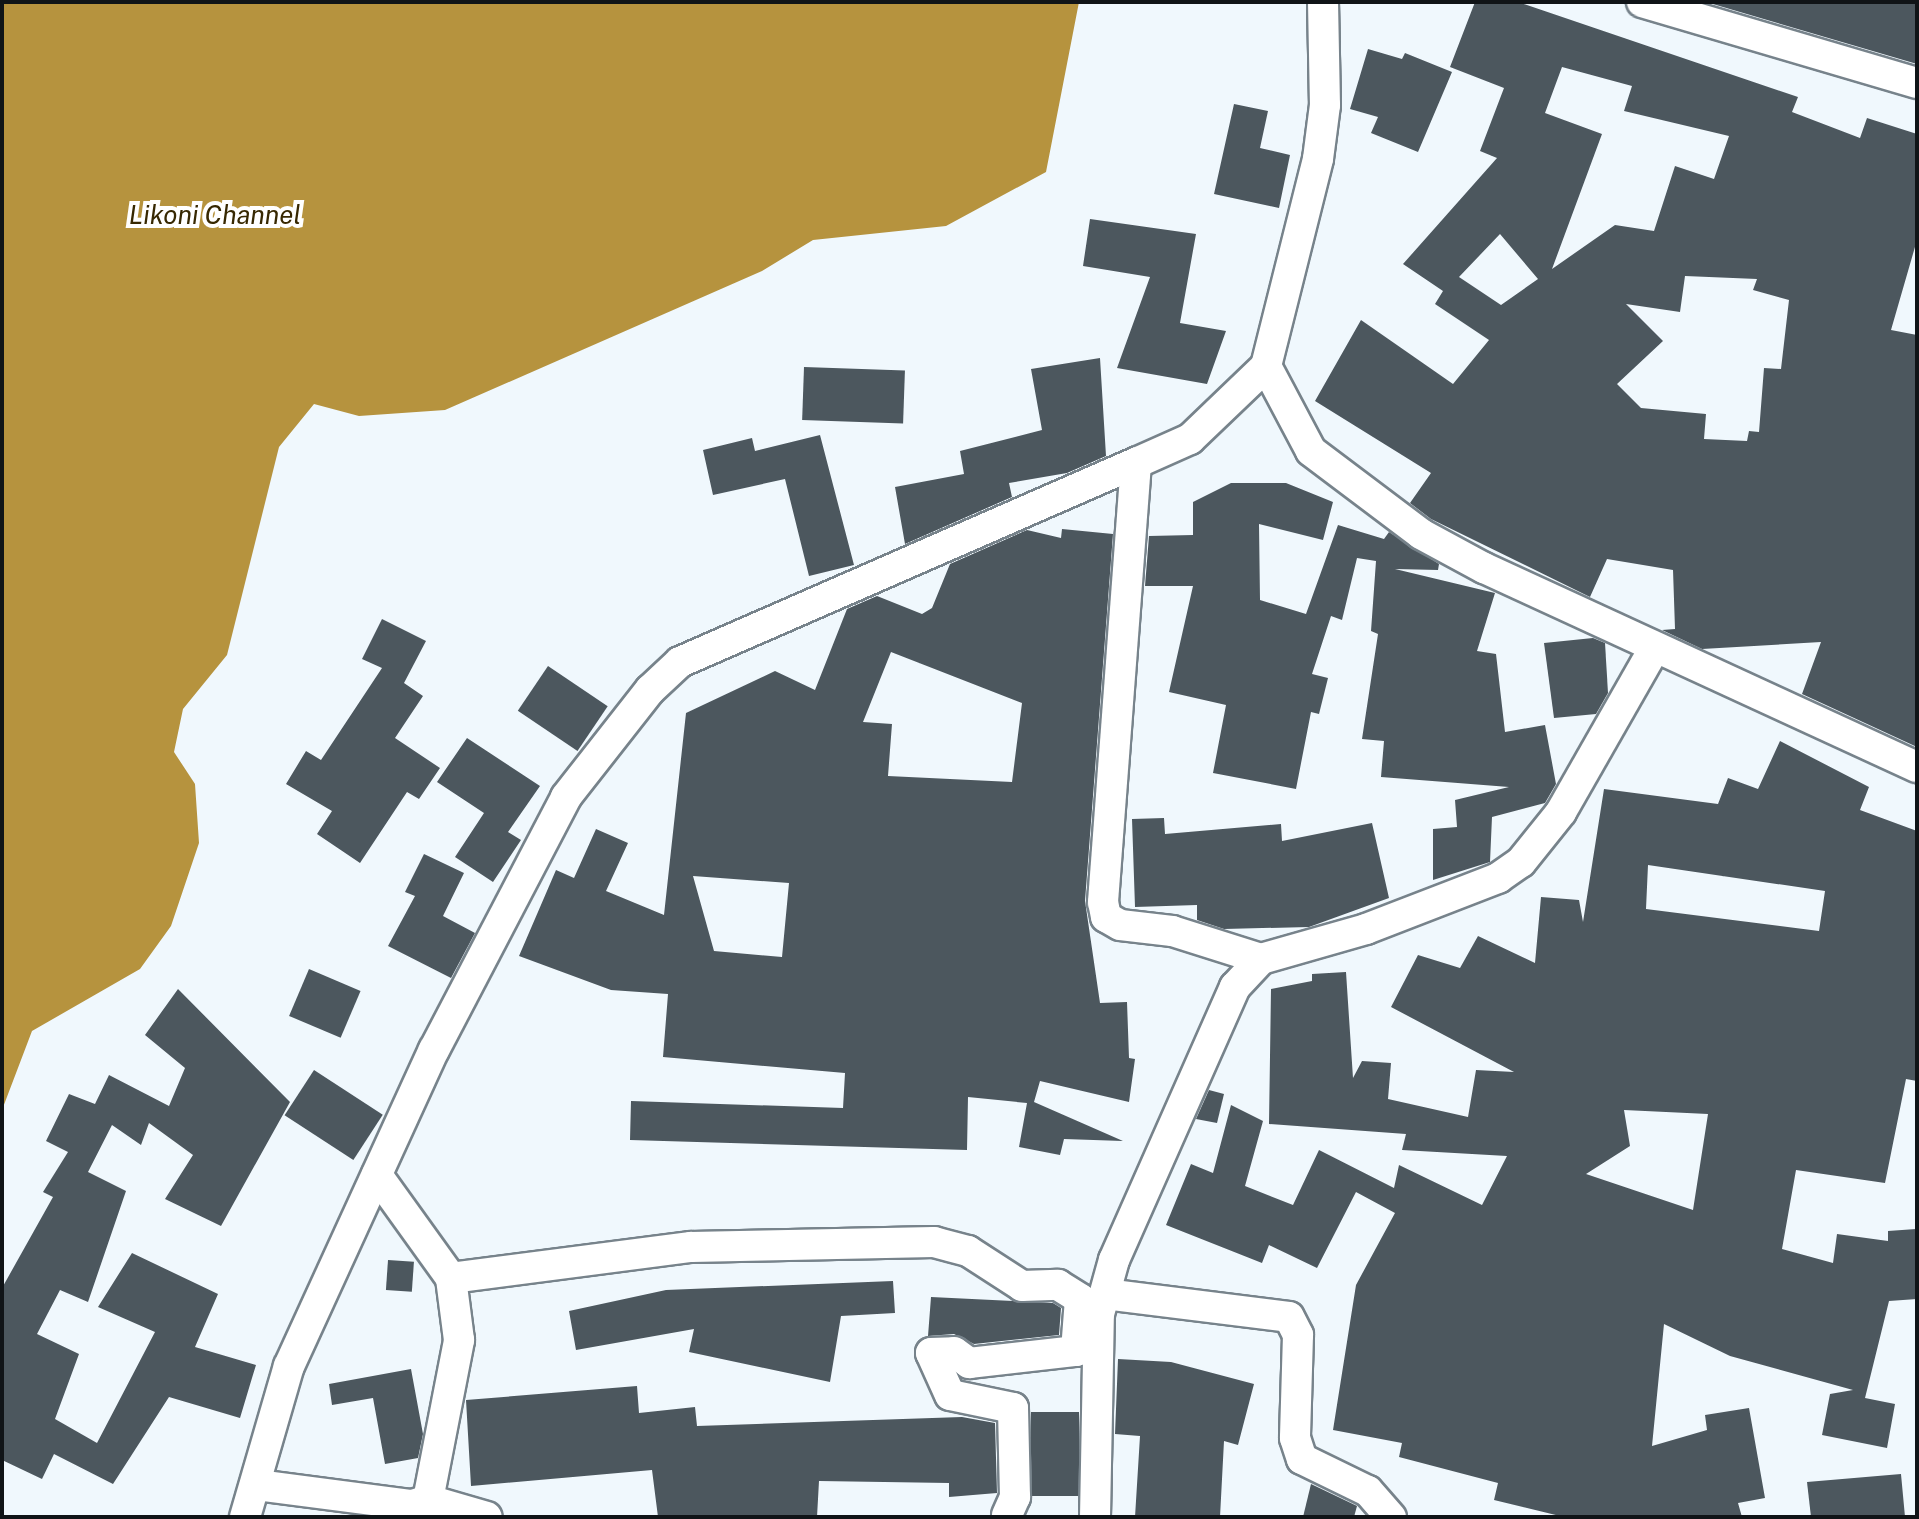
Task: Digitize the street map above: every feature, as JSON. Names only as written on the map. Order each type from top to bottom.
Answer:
[{"type":"street","points":[[245,1517],[257,1485],[289,1366],[377,1175],[528,863],[566,797],[666,672],[1190,439],[1266,366],[1318,159],[1325,105],[1323,2]]},
{"type":"street","points":[[1642,2],[1917,83]]},
{"type":"street","points":[[1266,366],[1311,451],[1337,476],[1421,534],[1653,651],[1917,767]]},
{"type":"street","points":[[1136,463],[1134,555],[1111,741],[1106,917],[1261,959],[1366,929],[1498,878],[1521,862],[1561,812],[1653,651]]},
{"type":"street","points":[[1088,1343],[1217,1018],[1261,959]]},
{"type":"street","points":[[377,1175],[451,1278],[459,1340],[428,1500]]},
{"type":"street","points":[[451,1278],[677,1248],[934,1242],[968,1251],[1022,1286],[1058,1285],[1080,1299],[1088,1343],[1095,1517]]},
{"type":"street","points":[[1105,1294],[1289,1317],[1298,1335],[1295,1438],[1302,1459],[1368,1491],[1391,1517]]},
{"type":"street","points":[[1007,1515],[1015,1497],[1013,1408],[950,1395],[931,1353],[954,1352],[969,1363],[1088,1343]]},
{"type":"street","points":[[257,1485],[412,1505],[428,1500],[487,1517]]},
{"type":"water","name":"Likoni Channel","points":[[2,2],[1079,2],[1046,172],[946,226],[813,240],[762,271],[445,410],[359,416],[314,404],[279,447],[227,655],[183,709],[174,752],[195,784],[199,843],[171,926],[140,969],[32,1031],[2,1110]]},
{"type":"building","points":[[1475,2],[1518,2],[1798,97],[1792,112],[1860,138],[1867,118],[1917,134],[1917,240],[1891,330],[1917,335],[1917,747],[1802,694],[1821,642],[1702,649],[1662,630],[1675,629],[1673,570],[1607,559],[1590,597],[1431,519],[1410,503],[1431,473],[1315,401],[1361,320],[1453,384],[1489,340],[1435,304],[1443,291],[1403,264],[1497,158],[1480,151],[1504,88],[1450,67]],"holes":[[[1562,67],[1632,86],[1624,111],[1729,136],[1714,179],[1675,166],[1654,231],[1615,225],[1552,269],[1602,134],[1545,113]],[[1500,234],[1538,279],[1501,305],[1459,277]],[[1685,276],[1757,279],[1753,290],[1789,300],[1781,369],[1764,368],[1759,432],[1749,431],[1747,441],[1704,439],[1706,414],[1641,408],[1617,384],[1663,341],[1626,304],[1680,312]]]},
{"type":"building","points":[[1706,2],[1917,2],[1917,64]]},
{"type":"building","points":[[1368,49],[1402,59],[1405,53],[1452,72],[1418,152],[1371,133],[1378,117],[1350,109]]},
{"type":"building","points":[[1234,104],[1268,111],[1260,148],[1290,155],[1279,208],[1214,194]]},
{"type":"building","points":[[1090,219],[1196,234],[1180,323],[1226,331],[1207,384],[1117,368],[1150,277],[1083,266]]},
{"type":"building","points":[[1100,358],[1106,456],[1067,473],[1009,483],[1012,497],[905,544],[895,487],[964,474],[960,451],[1042,430],[1031,369]]},
{"type":"building","points":[[804,367],[905,371],[903,423],[802,420]]},
{"type":"building","points":[[820,435],[854,565],[809,576],[785,479],[713,495],[703,450],[752,438],[755,451]]},
{"type":"building","points":[[1231,483],[1286,483],[1333,502],[1323,540],[1259,524],[1260,600],[1306,614],[1338,525],[1384,539],[1389,532],[1439,564],[1438,570],[1395,569],[1495,593],[1477,651],[1496,654],[1505,732],[1545,725],[1556,784],[1545,803],[1492,817],[1490,862],[1433,880],[1433,829],[1457,827],[1455,800],[1509,787],[1381,777],[1384,741],[1362,739],[1378,634],[1371,631],[1376,561],[1357,558],[1342,620],[1331,616],[1312,674],[1328,678],[1319,714],[1311,712],[1296,789],[1213,773],[1226,705],[1169,692],[1193,586],[1145,586],[1149,536],[1193,535],[1193,502]]},
{"type":"building","points":[[1062,529],[1113,534],[1085,901],[1100,1003],[1127,1002],[1129,1058],[1135,1059],[1129,1102],[1040,1081],[1034,1102],[1123,1141],[1064,1139],[1060,1155],[1019,1147],[1027,1103],[968,1097],[967,1150],[630,1140],[631,1101],[843,1108],[845,1073],[663,1057],[668,994],[611,990],[519,956],[556,870],[574,878],[596,829],[628,843],[606,891],[664,915],[686,713],[775,671],[815,690],[847,609],[877,596],[922,614],[932,608],[950,564],[1027,530],[1061,538]],"holes":[[[891,652],[1022,703],[1012,782],[888,776],[892,724],[863,722]],[[693,876],[789,883],[782,957],[714,951]]]},
{"type":"building","points":[[382,619],[426,641],[404,683],[423,696],[395,738],[440,768],[419,799],[407,792],[360,863],[317,834],[332,811],[286,784],[306,751],[321,760],[382,668],[362,659]]},
{"type":"building","points":[[1593,638],[1605,643],[1608,693],[1596,714],[1554,718],[1544,643]]},
{"type":"building","points":[[548,666],[608,706],[577,751],[518,711]]},
{"type":"building","points":[[467,738],[540,786],[508,832],[521,840],[493,882],[455,857],[484,813],[437,782]]},
{"type":"building","points":[[1780,741],[1869,787],[1860,810],[1917,831],[1917,1081],[1906,1079],[1885,1183],[1796,1170],[1782,1249],[1833,1263],[1837,1234],[1888,1241],[1888,1231],[1916,1229],[1917,1299],[1889,1301],[1865,1398],[1895,1404],[1887,1448],[1822,1435],[1830,1394],[1853,1390],[1730,1356],[1664,1324],[1652,1446],[1707,1430],[1705,1415],[1749,1408],[1765,1498],[1738,1503],[1742,1517],[1564,1517],[1494,1500],[1498,1483],[1399,1457],[1402,1443],[1333,1430],[1356,1285],[1395,1213],[1356,1192],[1317,1268],[1269,1245],[1262,1263],[1166,1225],[1191,1164],[1213,1173],[1231,1105],[1263,1121],[1245,1186],[1293,1205],[1319,1150],[1394,1188],[1399,1165],[1482,1205],[1507,1156],[1402,1150],[1406,1134],[1269,1124],[1271,989],[1312,981],[1312,974],[1346,972],[1353,1078],[1362,1061],[1391,1063],[1388,1099],[1468,1117],[1476,1070],[1514,1072],[1391,1007],[1418,955],[1460,968],[1478,936],[1535,963],[1541,897],[1579,900],[1583,922],[1604,789],[1718,804],[1728,778],[1758,789]],"holes":[[[1648,865],[1825,891],[1819,931],[1646,909]],[[1624,1110],[1708,1114],[1693,1210],[1586,1174],[1630,1146]]]},
{"type":"building","points":[[1164,818],[1165,834],[1281,824],[1282,841],[1372,823],[1389,898],[1309,927],[1224,929],[1197,920],[1197,905],[1135,907],[1132,819]]},
{"type":"building","points":[[424,854],[464,873],[443,916],[475,933],[451,978],[388,946],[415,896],[405,892]]},
{"type":"building","points":[[309,969],[361,991],[341,1038],[289,1016]]},
{"type":"building","points":[[178,989],[290,1102],[221,1226],[165,1199],[193,1155],[149,1123],[141,1145],[112,1125],[88,1172],[126,1191],[88,1302],[60,1290],[37,1334],[79,1354],[55,1419],[97,1443],[155,1332],[98,1307],[132,1253],[218,1294],[195,1347],[256,1365],[240,1418],[169,1397],[113,1484],[54,1454],[42,1479],[2,1460],[2,1288],[53,1197],[43,1192],[68,1152],[46,1141],[69,1094],[95,1104],[109,1075],[169,1106],[185,1068],[145,1035]]},
{"type":"building","points":[[314,1070],[383,1115],[353,1160],[285,1115]]},
{"type":"building","points":[[1209,1090],[1224,1094],[1217,1123],[1196,1119]]},
{"type":"building","points":[[388,1260],[414,1262],[412,1292],[386,1290]]},
{"type":"building","points":[[893,1281],[895,1313],[841,1316],[830,1382],[689,1352],[694,1329],[576,1350],[569,1311],[666,1290]]},
{"type":"building","points":[[931,1297],[1053,1303],[1061,1308],[1059,1335],[974,1344],[954,1334],[928,1336]]},
{"type":"building","points":[[1118,1359],[1171,1362],[1254,1384],[1238,1445],[1224,1441],[1220,1517],[1135,1517],[1140,1436],[1115,1434]]},
{"type":"building","points":[[411,1369],[423,1434],[418,1458],[385,1464],[373,1398],[332,1405],[329,1384]]},
{"type":"building","points":[[637,1386],[639,1413],[695,1407],[697,1426],[962,1417],[995,1423],[997,1493],[949,1497],[949,1483],[819,1481],[817,1517],[658,1517],[652,1470],[471,1486],[466,1400]]},
{"type":"building","points":[[1031,1412],[1079,1412],[1079,1496],[1031,1496]]},
{"type":"building","points":[[1901,1474],[1905,1517],[1811,1517],[1807,1482]]},
{"type":"building","points":[[1311,1484],[1357,1506],[1354,1517],[1303,1517]]}]
